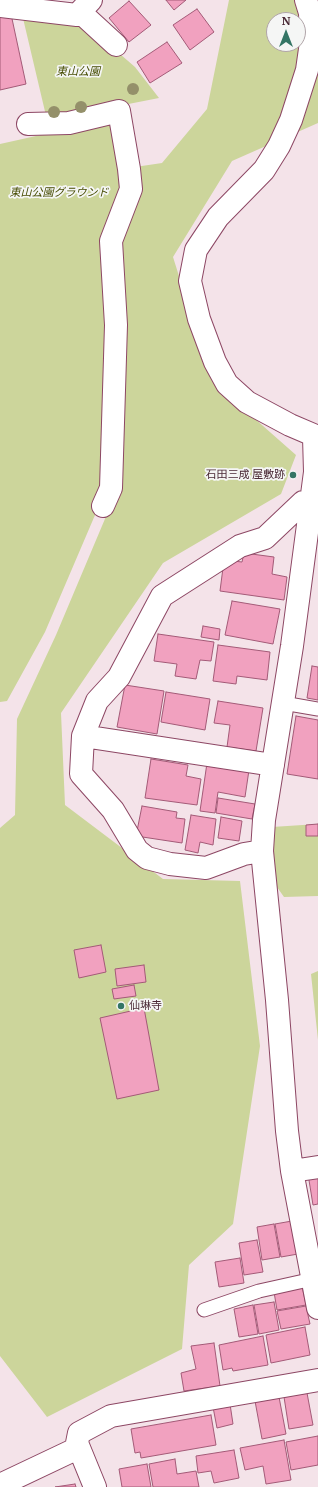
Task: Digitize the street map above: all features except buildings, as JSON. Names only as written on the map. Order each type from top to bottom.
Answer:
[{"type":"street","points":[[306,0],[310,13],[311,42],[307,70],[291,120],[279,146],[264,170],[218,217],[196,250],[190,281],[202,326],[215,362],[227,384],[247,402],[316,437],[315,472],[283,703],[264,820],[262,851],[277,1000],[287,1131],[292,1171],[316,1291]]},
{"type":"street","points":[[0,6],[77,15],[86,6],[116,45]]},
{"type":"street","points":[[28,124],[69,123],[119,111],[131,189],[111,241],[116,325],[111,488],[104,506]]},
{"type":"street","points":[[262,851],[244,854],[206,868],[170,864],[146,858],[137,850],[113,810],[81,774],[83,736],[97,701],[119,677],[162,596],[240,546],[265,538],[303,502],[311,502]]},
{"type":"street","points":[[83,736],[273,765]]},
{"type":"street","points":[[292,1171],[318,1167]]},
{"type":"street","points":[[95,1487],[78,1448],[79,1433],[111,1416],[318,1380]]},
{"type":"street","points":[[0,1485],[78,1448]]},
{"type":"lane","points":[[283,703],[318,709]]},
{"type":"lane","points":[[204,1310],[259,1290],[316,1291]]},
{"type":"green space","points":[[229,0],[318,0],[318,123],[232,161],[173,257],[212,381],[296,455],[281,494],[163,563],[61,713],[65,805],[163,879],[240,881],[260,1046],[233,1224],[189,1265],[182,1349],[47,1417],[0,1356],[0,828],[15,815],[17,719],[56,635],[118,488],[116,242],[135,167],[162,163],[207,109]]},
{"type":"green space","name":"東山公園","points":[[22,14],[83,22],[135,67],[159,98],[47,120]]},
{"type":"green space","name":"東山公園グラウンド","points":[[117,118],[124,167],[107,487],[45,632],[7,701],[0,702],[0,144]]},
{"type":"green space","points":[[318,824],[318,896],[284,897],[272,880],[272,827]]},
{"type":"green space","points":[[318,971],[318,1040],[311,974]]},
{"type":"place","name":"石田三成 屋敷跡","points":[[293,475]]},
{"type":"place","name":"仙琳寺","points":[[121,1006]]}]
